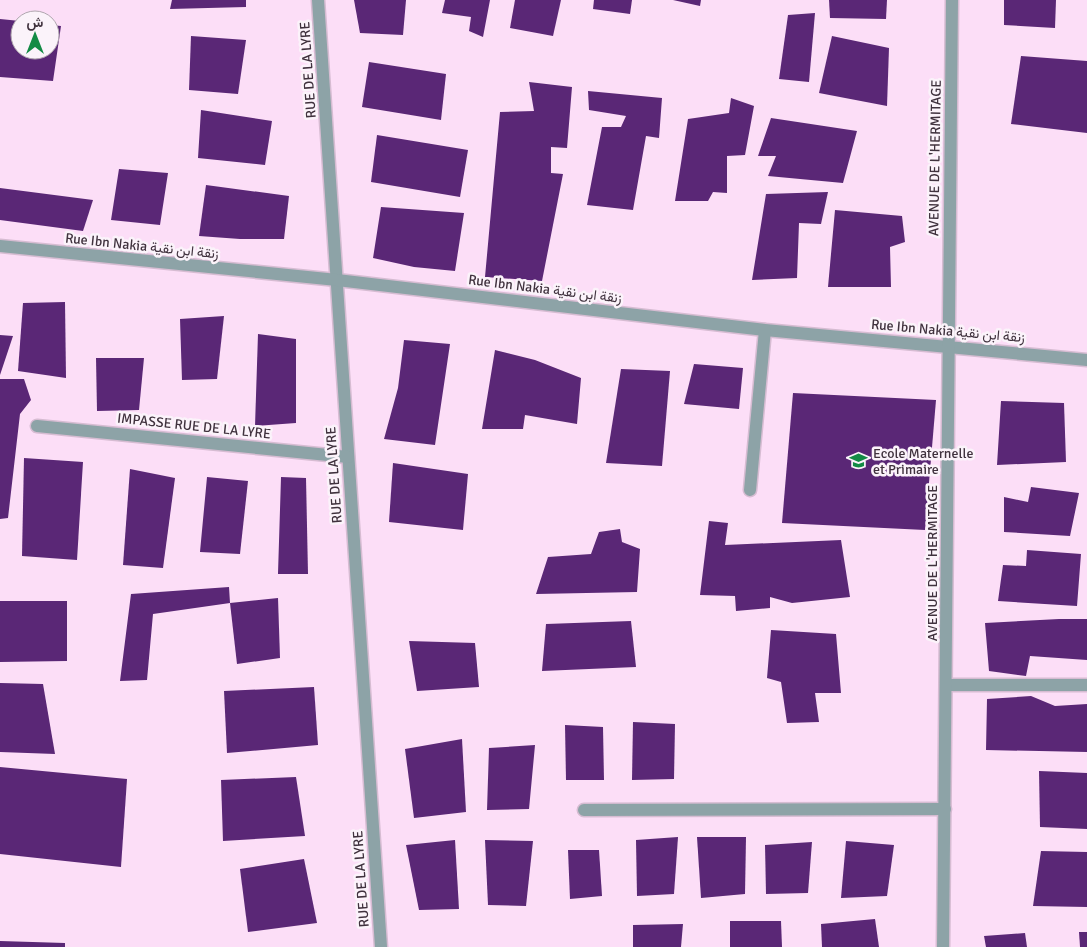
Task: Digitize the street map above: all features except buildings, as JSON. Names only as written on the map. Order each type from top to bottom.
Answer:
[{"type":"street","name":"RUE DE LA LYRE","points":[[318,0],[381,947]]},
{"type":"street","name":"AVENUE DE L'HERMITAGE","points":[[943,947],[952,0]]},
{"type":"street","name":"Rue Ibn Nakia زنقة ابن نقية","points":[[0,246],[337,280],[765,330],[949,345],[1087,360]]},
{"type":"street","points":[[750,490],[765,330]]},
{"type":"street","name":"IMPASSE RUE DE LA LYRE","points":[[37,426],[348,457]]},
{"type":"street","points":[[946,685],[1087,685]]},
{"type":"street","points":[[584,810],[945,809]]},
{"type":"place","name":"Ecole Maternelle et Primaire","points":[[859,461]]}]
